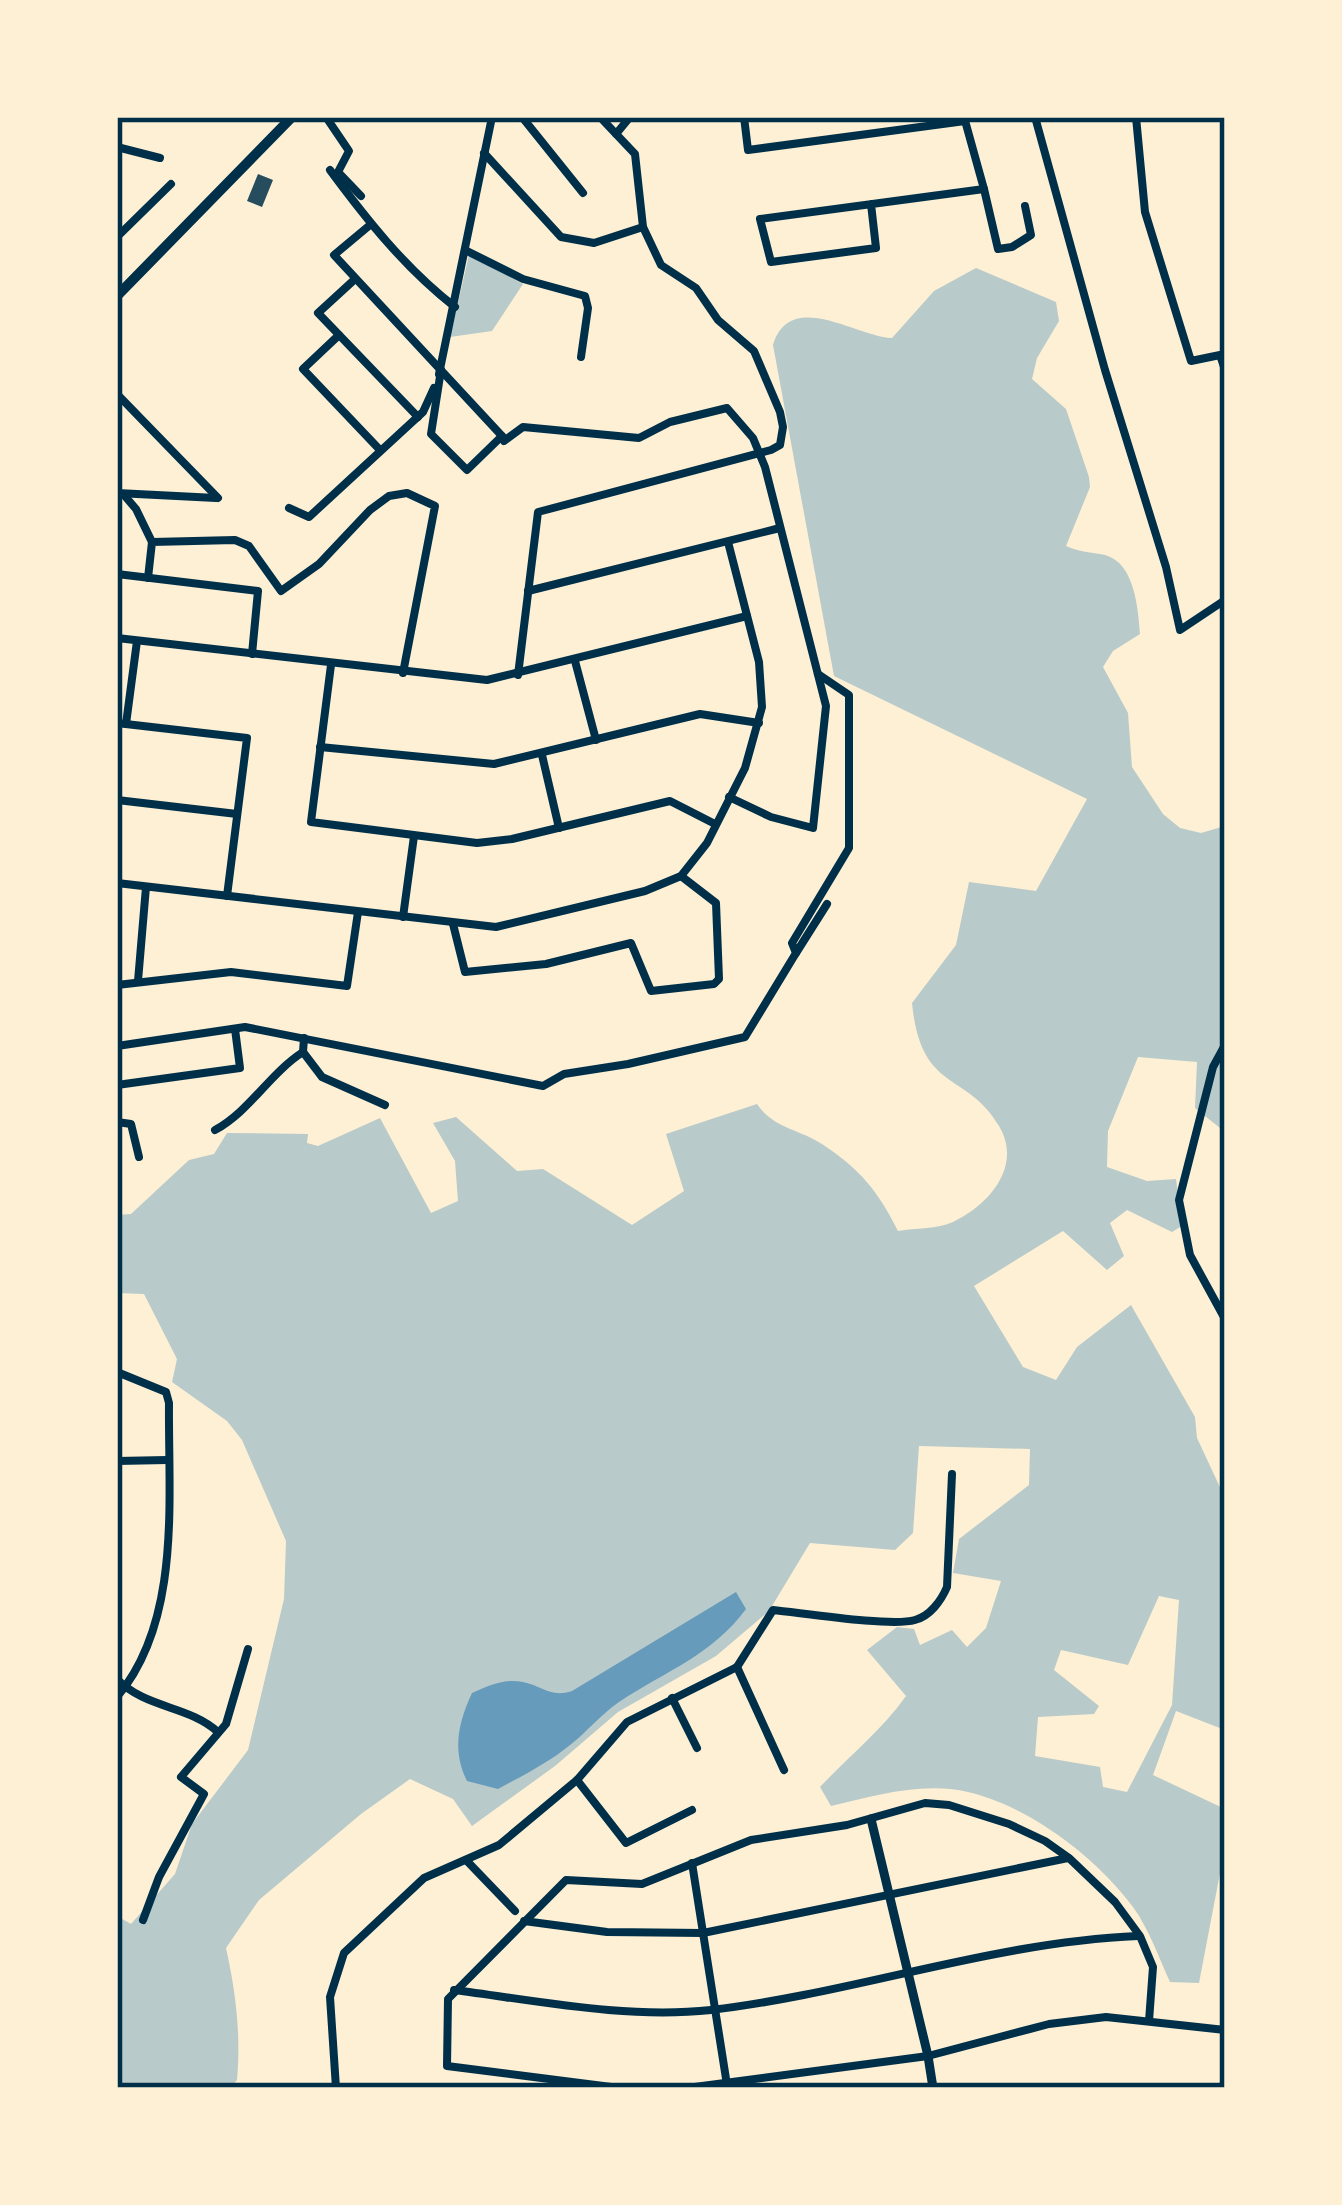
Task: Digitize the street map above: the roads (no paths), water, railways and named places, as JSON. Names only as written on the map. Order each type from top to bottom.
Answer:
[{"type":"main road","points":[[117,296],[292,117]]},
{"type":"street","points":[[326,117],[349,151],[338,172],[361,196]]},
{"type":"street","points":[[492,117],[431,434],[467,470],[502,436]]},
{"type":"street","points":[[522,117],[583,193]]},
{"type":"street","points":[[518,675],[538,512],[780,446],[784,427],[754,351],[718,320],[696,288],[661,265],[643,227],[635,154],[600,117]]},
{"type":"street","points":[[616,134],[630,117]]},
{"type":"street","points":[[744,117],[748,150],[964,119],[998,249],[1012,247],[1031,235],[1024,206]]},
{"type":"street","points":[[1035,117],[1166,567],[1180,630],[1225,600]]},
{"type":"street","points":[[1136,117],[1144,212],[1178,326],[1191,361],[1220,355],[1225,370]]},
{"type":"street","points":[[117,146],[160,158]]},
{"type":"street","points":[[484,153],[561,237],[594,243],[643,227]]},
{"type":"street","points":[[330,170],[370,225],[454,307]]},
{"type":"street","points":[[117,237],[171,184]]},
{"type":"street","points":[[871,204],[877,248],[771,262],[760,218],[984,189]]},
{"type":"street","points":[[370,225],[334,255],[505,441],[523,427],[640,438],[670,422],[727,408],[753,438],[826,706],[813,828],[771,818],[729,796]]},
{"type":"street","points":[[465,250],[523,279],[585,296],[588,308],[581,357]]},
{"type":"street","points":[[355,280],[318,313],[418,417]]},
{"type":"street","points":[[339,335],[303,369],[380,450]]},
{"type":"street","points":[[290,508],[310,517],[418,417],[441,370]]},
{"type":"street","points":[[119,402],[218,498],[120,494]]},
{"type":"street","points":[[120,494],[136,509],[152,542],[148,578]]},
{"type":"street","points":[[152,542],[236,540],[249,546],[281,591],[319,564],[389,496],[407,494],[435,506],[403,673]]},
{"type":"street","points":[[528,591],[780,528]]},
{"type":"street","points":[[117,883],[496,927],[645,891],[681,876],[695,862],[753,750],[759,723],[762,686],[728,542]]},
{"type":"street","points":[[117,574],[258,591],[252,654]]},
{"type":"street","points":[[117,638],[458,679],[518,675],[747,616]]},
{"type":"street","points":[[137,641],[122,723],[247,738],[227,896]]},
{"type":"street","points":[[575,661],[596,740]]},
{"type":"street","points":[[331,665],[311,821],[477,843],[670,801],[715,824]]},
{"type":"street","points":[[796,953],[792,943],[849,848],[849,695],[818,674]]},
{"type":"street","points":[[320,746],[494,764],[700,714],[759,723]]},
{"type":"street","points":[[542,754],[559,828]]},
{"type":"street","points":[[117,800],[237,814]]},
{"type":"street","points":[[404,917],[414,836]]},
{"type":"street","points":[[453,924],[465,971],[546,964],[631,943],[651,991],[714,983],[719,980],[716,902],[681,876]]},
{"type":"street","points":[[138,981],[146,886]]},
{"type":"street","points":[[117,1046],[235,1029],[304,1038],[542,1086],[564,1074],[745,1037],[827,904]]},
{"type":"street","points":[[117,985],[231,972],[347,986],[358,912]]},
{"type":"street","points":[[117,1085],[240,1068],[235,1029]]},
{"type":"street","points":[[215,1130],[232,1120],[302,1052],[304,1038]]},
{"type":"street","points":[[1225,1045],[1213,1067],[1179,1200],[1193,1264],[1225,1318]]},
{"type":"street","points":[[302,1052],[322,1077],[386,1105]]},
{"type":"street","points":[[117,1122],[131,1124],[139,1157]]},
{"type":"street","points":[[117,1372],[166,1392],[167,1460],[165,1570],[141,1666],[121,1683],[117,1697]]},
{"type":"street","points":[[117,1461],[167,1460]]},
{"type":"street","points":[[335,2088],[330,1997],[344,1954],[424,1878],[499,1845],[577,1780],[617,1730],[737,1667],[773,1610],[914,1621],[934,1608],[946,1587],[952,1474]]},
{"type":"street","points":[[143,1920],[159,1877],[204,1794],[181,1777],[226,1724],[248,1648]]},
{"type":"street","points":[[737,1667],[784,1770]]},
{"type":"street","points":[[121,1683],[140,1699],[202,1718],[218,1732]]},
{"type":"street","points":[[672,1699],[697,1748]]},
{"type":"street","points":[[577,1780],[626,1844],[692,1810]]},
{"type":"street","points":[[620,2088],[447,2066],[446,2012],[454,1990],[566,1880],[642,1884],[752,1840],[871,1819],[910,1806],[942,1804],[1025,1831],[1070,1858],[1115,1901],[1140,1936],[1153,1966],[1149,2021]]},
{"type":"street","points":[[871,1819],[933,2088]]},
{"type":"street","points":[[524,1921],[625,1934],[703,1934],[1070,1858]]},
{"type":"street","points":[[466,1860],[514,1911]]},
{"type":"street","points":[[692,1863],[728,2085]]},
{"type":"street","points":[[454,1990],[622,2011],[714,2009],[1049,1943],[1140,1936]]},
{"type":"street","points":[[687,2088],[928,2056],[1049,2024],[1106,2017],[1225,2030]]},
{"type":"street","points":[[1223,2088],[1225,2076]]},
{"type":"water","points":[[736,1592],[746,1609],[718,1639],[619,1702],[562,1752],[498,1789],[467,1781],[459,1759],[459,1737],[472,1693],[509,1681],[552,1692],[572,1691]]}]
